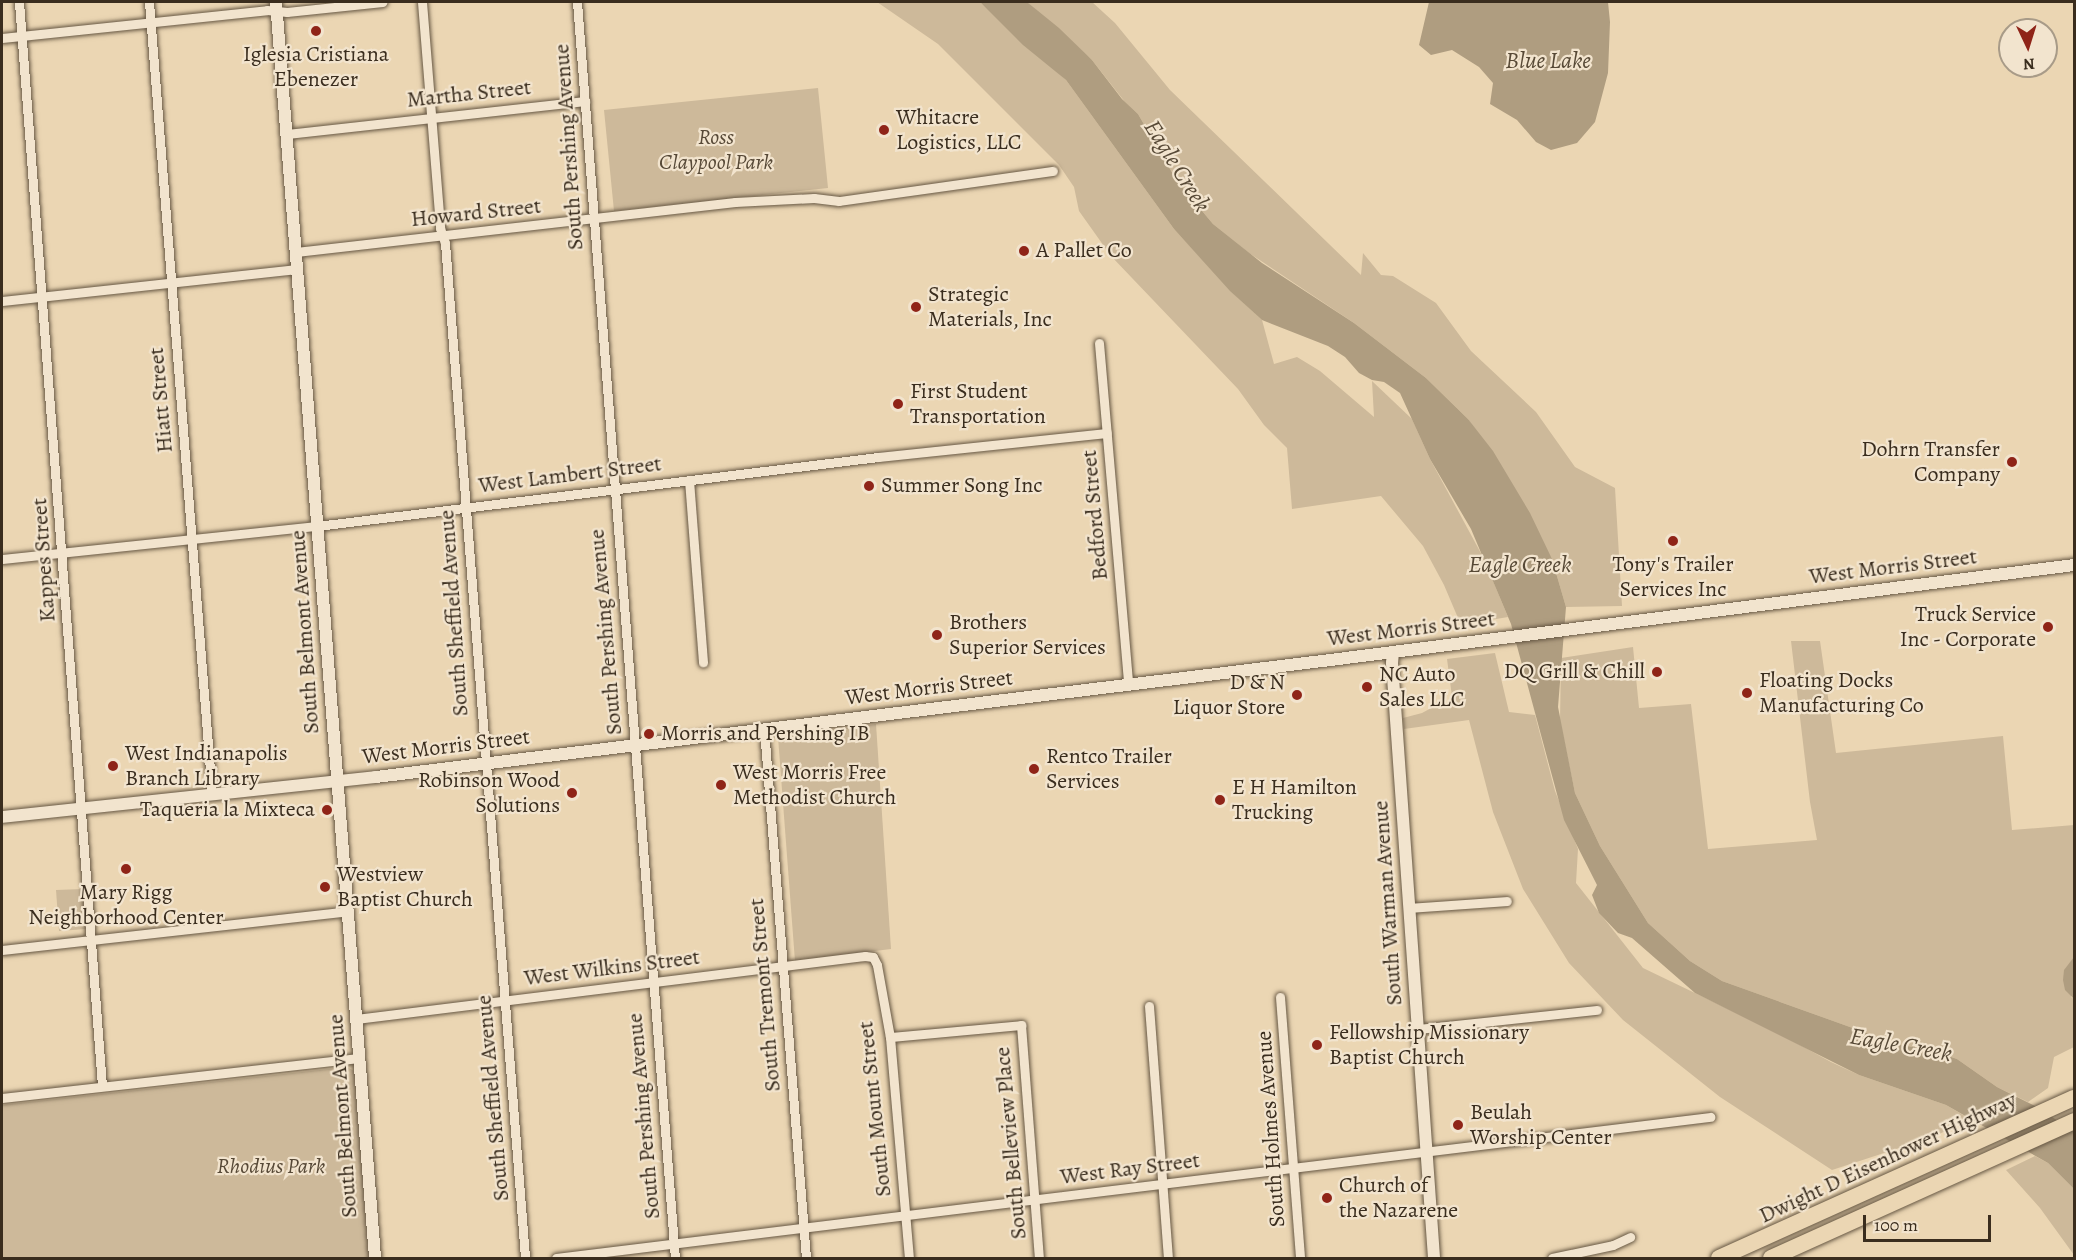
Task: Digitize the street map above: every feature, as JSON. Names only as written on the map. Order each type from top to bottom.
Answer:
[{"type":"highway","name":"Dwight D Eisenhower Highway","points":[[1719,1258],[2074,1098]]},
{"type":"highway","name":"Dwight D Eisenhower Highway","points":[[1771,1258],[2074,1121]]},
{"type":"main road","name":"South Belmont Avenue","points":[[276,6],[375,1258]]},
{"type":"main road","name":"West Morris Street","points":[[2,817],[338,781],[635,745],[1490,640],[2074,565]]},
{"type":"main road","name":"South Warman Avenue","points":[[1393,652],[1434,1258]]},
{"type":"street","name":"Kappes Street","points":[[20,2],[83,809],[102,1086]]},
{"type":"street","name":"Hiatt Street","points":[[149,2],[212,795]]},
{"type":"street","points":[[2,38],[267,10],[276,6],[382,2]]},
{"type":"street","name":"South Sheffield Avenue","points":[[422,2],[466,507],[525,1258]]},
{"type":"street","name":"South Pershing Avenue","points":[[577,2],[675,1258]]},
{"type":"street","name":"Martha Street","points":[[287,134],[585,101]]},
{"type":"street","name":"Howard Street","points":[[296,252],[594,220],[735,202],[814,198],[839,201],[1053,171]]},
{"type":"street","points":[[2,301],[297,270]]},
{"type":"street","name":"Bedford Street","points":[[1099,343],[1128,684]]},
{"type":"street","name":"West Lambert Street","points":[[2,559],[317,526],[689,480],[1107,433]]},
{"type":"street","points":[[689,480],[703,662]]},
{"type":"street","name":"South Tremont Street","points":[[764,729],[806,1258]]},
{"type":"street","points":[[1409,908],[1507,901]]},
{"type":"street","points":[[2,950],[348,911]]},
{"type":"street","name":"West Wilkins Street","points":[[356,1019],[865,956],[873,957]]},
{"type":"street","name":"South Mount Street","points":[[873,957],[877,965],[890,1037],[909,1258]]},
{"type":"street","name":"South Holmes Avenue","points":[[1280,997],[1300,1258]]},
{"type":"street","points":[[1149,1006],[1168,1258]]},
{"type":"street","points":[[1418,1029],[1596,1010]]},
{"type":"street","name":"South Belleview Place","points":[[890,1037],[1021,1025],[1039,1258]]},
{"type":"street","points":[[2,1098],[359,1058]]},
{"type":"street","name":"West Ray Street","points":[[556,1258],[1710,1117]]},
{"type":"street","points":[[1552,1258],[1613,1245],[1630,1237]]},
{"type":"green space","points":[[877,2],[980,2],[1066,80],[1174,229],[1236,296],[1262,320],[1274,364],[1297,357],[1320,371],[1374,417],[1372,381],[1412,419],[1430,459],[1483,557],[1508,617],[1461,625],[1444,585],[1423,546],[1381,496],[1292,509],[1287,448],[1264,425],[1238,389],[1111,256],[1079,211],[1074,187],[1059,165],[938,44]]},
{"type":"green space","points":[[1027,2],[1092,2],[1115,23],[1170,90],[1361,275],[1363,253],[1381,275],[1393,276],[1436,303],[1471,351],[1536,412],[1575,467],[1615,488],[1622,606],[1566,607],[1552,559],[1468,419],[1426,378],[1354,323],[1249,253],[1213,224],[1177,181],[1138,114],[1125,102],[1092,60]]},
{"type":"green space","name":"Ross Claypool Park","points":[[818,88],[828,188],[614,211],[604,110]]},
{"type":"green space","points":[[1791,641],[1820,641],[1836,753],[2003,736],[2012,830],[2074,825],[2074,959],[2071,997],[2074,999],[2074,1047],[2054,1057],[2048,1088],[2028,1102],[1997,1087],[1957,1059],[1928,1049],[1900,1045],[1722,981],[1690,961],[1648,923],[1600,846],[1575,793],[1560,721],[1561,658],[1633,647],[1639,708],[1691,704],[1708,849],[1817,840],[1810,802]]},
{"type":"green space","points":[[1495,653],[1509,712],[1535,715],[1555,791],[1578,849],[1576,883],[1643,968],[1859,1075],[1946,1105],[1970,1119],[1933,1137],[1832,1170],[1720,1097],[1623,1020],[1569,963],[1523,889],[1493,812],[1469,720],[1404,729],[1403,718],[1422,713],[1435,706],[1453,704],[1447,659]]},
{"type":"green space","points":[[876,724],[891,949],[795,961],[778,737]]},
{"type":"green space","points":[[83,889],[86,929],[59,931],[56,890]]},
{"type":"green space","name":"Rhodius Park","points":[[347,1067],[356,1072],[370,1258],[2,1258],[2,1105]]},
{"type":"green space","points":[[2035,1156],[2048,1163],[2074,1189],[2074,1255],[2040,1208],[2006,1170]]},
{"type":"water","name":"Eagle Creek","points":[[980,2],[1027,2],[1059,28],[1092,60],[1122,99],[1138,114],[1177,181],[1213,224],[1262,263],[1354,323],[1426,378],[1468,419],[1493,451],[1530,513],[1552,559],[1566,607],[1558,707],[1575,793],[1600,846],[1648,923],[1690,961],[1722,981],[1900,1045],[1928,1049],[1957,1059],[1997,1087],[2039,1108],[2074,1132],[2074,1189],[2048,1163],[1946,1105],[1859,1075],[1695,993],[1632,938],[1618,933],[1599,913],[1592,895],[1597,885],[1564,820],[1511,624],[1471,529],[1430,459],[1400,393],[1384,382],[1372,380],[1359,373],[1345,357],[1328,346],[1262,320],[1230,291],[1174,229],[1066,80],[1023,45]]},
{"type":"water","name":"Blue Lake","points":[[1429,2],[1608,2],[1610,22],[1608,73],[1595,122],[1577,143],[1551,150],[1536,142],[1517,120],[1490,104],[1493,83],[1479,67],[1452,50],[1431,55],[1419,45]]},
{"type":"water","points":[[2074,957],[2074,999],[2065,990],[2063,980],[2064,970]]},
{"type":"place","name":"Iglesia Cristiana Ebenezer","points":[[316,31]]},
{"type":"place","name":"Whitacre Logistics, LLC","points":[[884,130]]},
{"type":"place","name":"A Pallet Co","points":[[1024,251]]},
{"type":"place","name":"Strategic Materials, Inc","points":[[916,307]]},
{"type":"place","name":"First Student Transportation","points":[[898,404]]},
{"type":"place","name":"Dohrn Transfer Company","points":[[2012,462]]},
{"type":"place","name":"Summer Song Inc","points":[[869,486]]},
{"type":"place","name":"Tony's Trailer Services Inc","points":[[1673,541]]},
{"type":"place","name":"Truck Service Inc - Corporate","points":[[2048,627]]},
{"type":"place","name":"Brothers Superior Services","points":[[937,635]]},
{"type":"place","name":"DQ Grill & Chill","points":[[1657,672]]},
{"type":"place","name":"NC Auto Sales LLC","points":[[1367,687]]},
{"type":"place","name":"Floating Docks Manufacturing Co","points":[[1747,693]]},
{"type":"place","name":"D & N Liquor Store","points":[[1297,695]]},
{"type":"place","name":"Morris and Pershing IB","points":[[649,734]]},
{"type":"place","name":"West Indianapolis Branch Library","points":[[113,766]]},
{"type":"place","name":"Rentco Trailer Services","points":[[1034,769]]},
{"type":"place","name":"West Morris Free Methodist Church","points":[[721,785]]},
{"type":"place","name":"Robinson Wood Solutions","points":[[572,793]]},
{"type":"place","name":"E H Hamilton Trucking","points":[[1220,800]]},
{"type":"place","name":"Taqueria la Mixteca","points":[[327,810]]},
{"type":"place","name":"Mary Rigg Neighborhood Center","points":[[126,869]]},
{"type":"place","name":"Westview Baptist Church","points":[[325,887]]},
{"type":"place","name":"Fellowship Missionary Baptist Church","points":[[1317,1045]]},
{"type":"place","name":"Beulah Worship Center","points":[[1458,1125]]},
{"type":"place","name":"Church of the Nazarene","points":[[1327,1198]]}]
